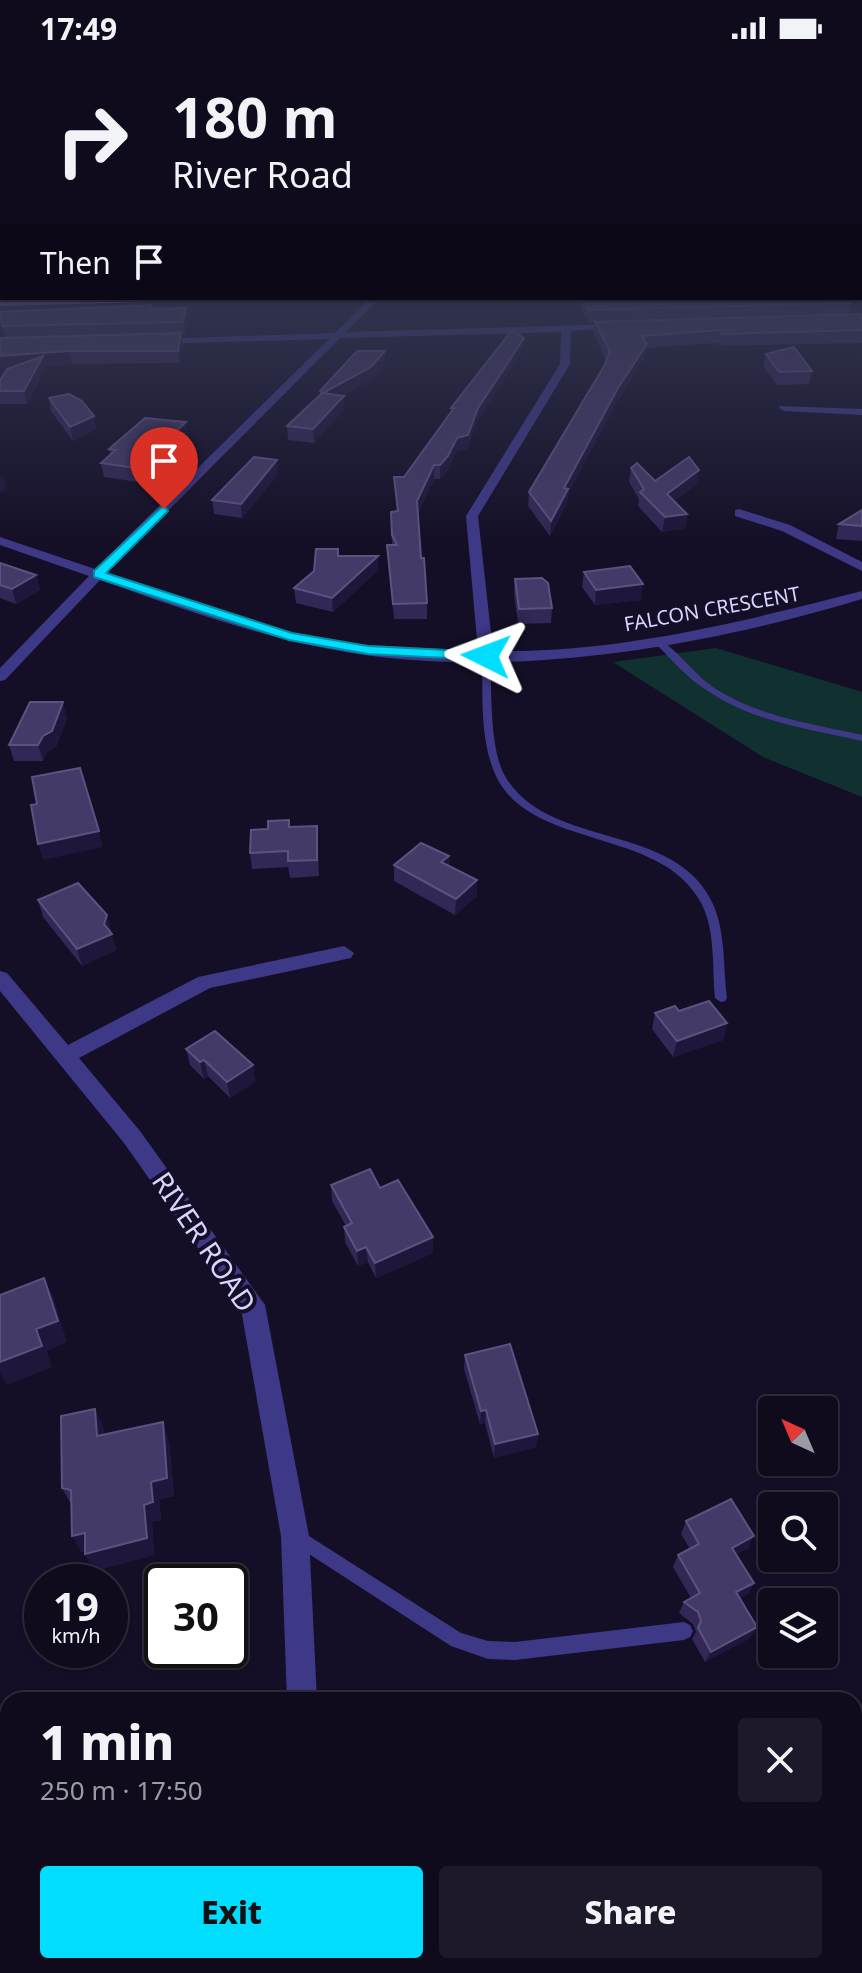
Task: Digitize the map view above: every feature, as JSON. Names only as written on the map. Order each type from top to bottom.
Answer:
[{"type":"street","points":[[0,677],[98,574],[310,365]]},
{"type":"street","points":[[486,656],[472,516],[564,365]]},
{"type":"street","points":[[784,408],[862,412]]},
{"type":"street","points":[[739,513],[786,528],[862,567]]},
{"type":"street","name":"FALCON CRESCENT","points":[[0,541],[289,636],[368,650],[486,656],[660,643],[799,616],[862,595]]},
{"type":"street","points":[[63,1057],[205,982],[344,953]]},
{"type":"street","name":"RIVER ROAD","points":[[0,978],[132,1137],[253,1305],[295,1536],[302,1692]]},
{"type":"lane","points":[[660,643],[696,679],[733,702],[782,719],[862,738]]},
{"type":"lane","points":[[486,656],[491,726],[499,774],[507,787],[535,811],[663,860],[694,883],[706,900],[710,916],[721,998]]},
{"type":"lane","points":[[295,1536],[457,1640],[488,1650],[515,1651],[684,1631]]},
{"type":"green space","points":[[716,648],[862,692],[862,797],[763,757],[613,662]]},
{"type":"building","points":[[38,365],[24,391],[0,391],[0,380],[7,369]]},
{"type":"building","points":[[344,365],[372,365],[323,393],[344,396],[313,429],[287,426],[322,393],[320,391]]},
{"type":"building","points":[[484,365],[506,365],[478,408],[468,435],[457,438],[448,456],[440,465],[434,465],[417,501],[427,603],[393,604],[387,545],[397,545],[392,535],[391,512],[398,511],[394,477],[404,477],[454,408],[451,408]]},
{"type":"building","points":[[633,365],[564,488],[568,489],[551,521],[529,492],[604,366]]},
{"type":"building","points":[[774,365],[808,365],[812,371],[779,372]]},
{"type":"building","points":[[69,394],[82,401],[94,416],[70,427],[49,398]]},
{"type":"building","points":[[145,418],[186,422],[136,468],[101,463],[116,450],[109,449]]},
{"type":"building","points":[[254,457],[277,460],[241,504],[212,500]]},
{"type":"building","points":[[689,457],[699,470],[667,494],[687,514],[665,517],[640,492],[644,489],[631,468],[637,463],[655,481]]},
{"type":"building","points":[[862,510],[862,526],[839,524]]},
{"type":"building","points":[[316,549],[338,549],[338,556],[378,556],[332,598],[294,588],[314,571]]},
{"type":"building","points":[[0,563],[36,575],[12,589],[0,585]]},
{"type":"building","points":[[630,566],[643,584],[596,590],[584,572]]},
{"type":"building","points":[[542,578],[548,583],[552,608],[519,609],[515,579]]},
{"type":"building","points":[[30,702],[63,702],[52,731],[43,736],[38,745],[9,745]]},
{"type":"building","points":[[80,768],[99,831],[38,844],[31,805],[37,804],[32,777]]},
{"type":"building","points":[[289,820],[289,827],[317,826],[317,860],[288,861],[288,851],[250,853],[251,830],[268,829],[268,821]]},
{"type":"building","points":[[421,843],[449,856],[441,862],[477,880],[456,899],[394,865]]},
{"type":"building","points":[[78,883],[107,915],[104,924],[112,934],[77,949],[38,900]]},
{"type":"building","points":[[709,1001],[727,1023],[677,1041],[655,1013],[675,1006],[679,1011]]},
{"type":"building","points":[[215,1031],[253,1065],[227,1082],[204,1060],[200,1062],[186,1049]]},
{"type":"building","points":[[370,1169],[380,1188],[398,1180],[433,1237],[375,1263],[366,1247],[357,1251],[344,1227],[352,1223],[331,1185]]},
{"type":"building","points":[[44,1278],[58,1321],[36,1329],[42,1346],[0,1362],[0,1295]]},
{"type":"building","points":[[510,1344],[538,1434],[495,1444],[486,1410],[481,1411],[465,1355]]},
{"type":"building","points":[[95,1409],[97,1436],[163,1422],[167,1478],[151,1482],[153,1502],[144,1505],[147,1538],[85,1554],[85,1533],[72,1536],[71,1490],[62,1488],[61,1416]]},
{"type":"building","points":[[731,1499],[754,1536],[732,1548],[754,1583],[736,1592],[757,1627],[711,1652],[698,1628],[701,1621],[698,1612],[684,1602],[700,1593],[678,1555],[699,1544],[686,1521]]},
{"type":"route","points":[[164,509],[98,574],[289,636],[368,650],[486,656]]}]
